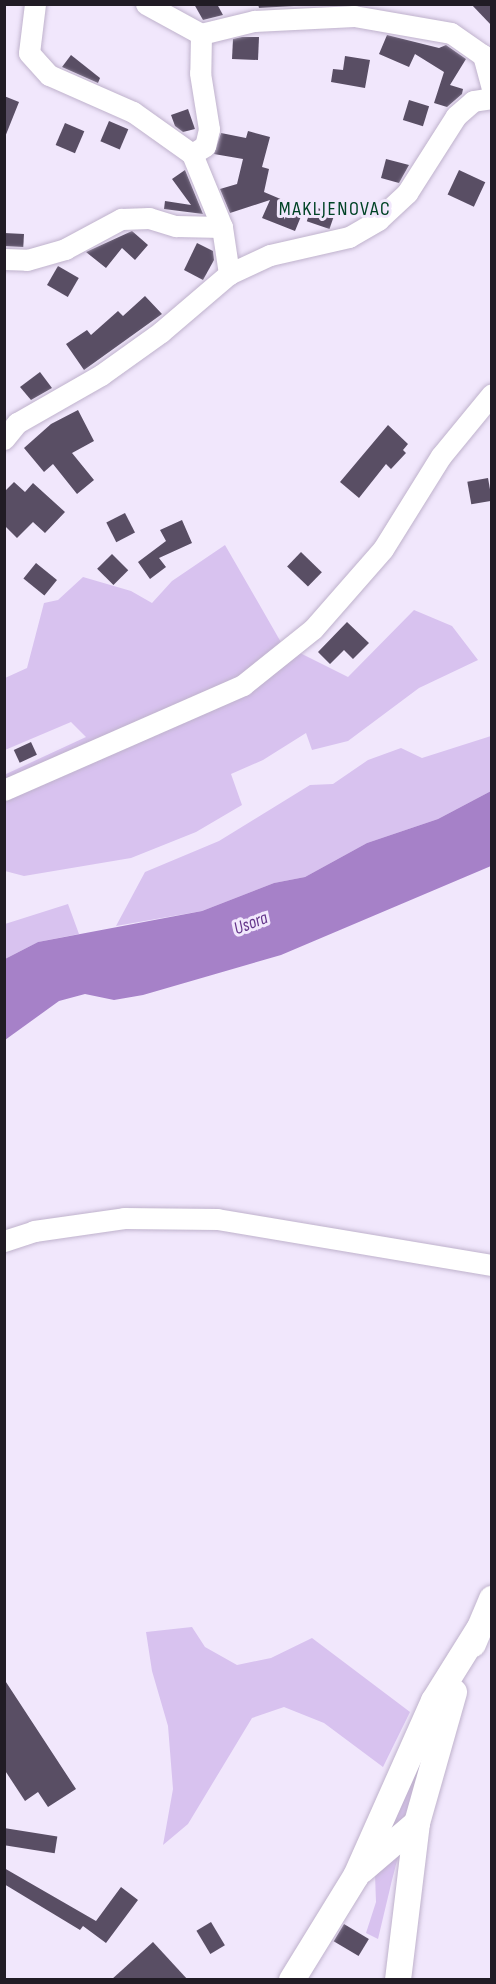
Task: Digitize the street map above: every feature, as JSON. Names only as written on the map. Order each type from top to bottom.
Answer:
[{"type":"main road","points":[[398,1980],[417,1823],[440,1735],[492,1599]]},
{"type":"main road","points":[[292,1980],[356,1875],[434,1701],[479,1629]]},
{"type":"main road","points":[[356,1875],[417,1823]]},
{"type":"street","points":[[35,4],[29,53],[49,75],[133,112],[192,154],[222,227],[229,274]]},
{"type":"street","points":[[146,4],[201,34],[254,21],[354,16],[451,33],[487,49],[492,88]]},
{"type":"street","points":[[192,154],[205,146],[209,129],[200,73],[201,34]]},
{"type":"street","points":[[4,439],[17,423],[101,375],[161,332],[229,274],[270,255],[349,237],[378,220],[407,193],[456,116],[473,101],[492,98]]},
{"type":"street","points":[[4,259],[27,260],[65,249],[121,219],[222,227]]},
{"type":"street","points":[[4,790],[243,686],[314,629],[383,549],[441,456],[492,394]]},
{"type":"street","points":[[4,1241],[34,1231],[124,1218],[217,1219],[492,1265]]},
{"type":"shaded area","points":[[225,545],[282,644],[348,677],[414,610],[452,626],[478,660],[419,688],[348,741],[312,750],[306,733],[263,760],[231,774],[242,805],[196,832],[131,858],[24,876],[5,871],[4,775],[86,737],[71,722],[5,750],[5,678],[27,668],[44,603],[58,600],[83,577],[131,591],[152,603],[172,581]]},
{"type":"shaded area","points":[[491,736],[491,791],[438,819],[367,843],[305,877],[274,883],[202,911],[116,926],[145,872],[219,841],[310,785],[333,784],[368,760],[401,748],[422,758]]},
{"type":"shaded area","points":[[68,904],[79,934],[38,942],[5,959],[5,924]]},
{"type":"shaded area","points":[[192,1627],[205,1647],[237,1665],[271,1658],[312,1638],[410,1712],[383,1767],[324,1723],[284,1707],[252,1718],[188,1824],[163,1845],[173,1789],[168,1726],[152,1671],[146,1632]]},
{"type":"shaded area","points":[[422,1755],[403,1829],[383,1843]]},
{"type":"shaded area","points":[[399,1853],[378,1939],[366,1933],[376,1902],[375,1875]]},
{"type":"water","name":"Usora","points":[[491,791],[491,866],[281,955],[143,995],[114,1000],[85,994],[59,1001],[5,1040],[5,959],[38,942],[202,911],[274,883],[305,877],[367,843],[438,819]]},
{"type":"building","points":[[194,4],[217,4],[223,15],[203,20]]},
{"type":"building","points":[[258,4],[293,4],[294,6],[259,8]]},
{"type":"building","points":[[471,4],[492,4],[492,26]]},
{"type":"building","points":[[387,35],[439,48],[446,45],[466,59],[450,85],[463,89],[462,94],[447,107],[434,103],[444,72],[415,54],[409,67],[379,54]]},
{"type":"building","points":[[259,37],[258,60],[232,59],[233,39]]},
{"type":"building","points":[[71,55],[100,78],[98,83],[62,67]]},
{"type":"building","points":[[345,56],[370,60],[365,88],[331,82],[333,69],[343,70]]},
{"type":"building","points":[[4,96],[19,102],[5,137],[4,136]]},
{"type":"building","points":[[409,100],[429,106],[423,126],[403,120]]},
{"type":"building","points":[[188,109],[195,129],[183,132],[175,126],[171,115]]},
{"type":"building","points":[[109,121],[128,129],[120,149],[100,141]]},
{"type":"building","points":[[65,123],[84,131],[75,153],[56,145]]},
{"type":"building","points":[[248,131],[270,137],[262,167],[269,169],[264,192],[304,209],[295,231],[262,218],[270,200],[230,213],[220,189],[237,184],[243,159],[214,154],[221,133],[246,138]]},
{"type":"building","points":[[386,159],[409,165],[399,183],[381,178]]},
{"type":"building","points":[[185,170],[203,214],[164,209],[165,201],[191,205],[172,179]]},
{"type":"building","points":[[459,170],[485,182],[474,207],[448,194]]},
{"type":"building","points":[[312,206],[335,214],[329,229],[307,221]]},
{"type":"building","points":[[132,231],[148,245],[135,260],[122,248],[106,268],[86,252]]},
{"type":"building","points":[[4,233],[24,234],[23,247],[4,246]]},
{"type":"building","points":[[197,243],[213,251],[214,260],[203,280],[184,270]]},
{"type":"building","points":[[58,266],[79,278],[68,297],[47,285]]},
{"type":"building","points":[[145,296],[162,314],[84,370],[66,344],[87,330],[91,335],[118,311],[123,316]]},
{"type":"building","points":[[40,372],[52,388],[31,400],[20,387]]},
{"type":"building","points":[[78,410],[94,441],[72,453],[94,480],[77,494],[53,464],[44,472],[24,448],[51,424]]},
{"type":"building","points":[[388,425],[408,444],[403,450],[406,453],[391,469],[386,464],[359,498],[340,482]]},
{"type":"building","points":[[488,478],[492,501],[471,504],[467,482]]},
{"type":"building","points":[[14,482],[25,492],[33,483],[65,512],[45,533],[33,522],[17,538],[4,525],[4,492]]},
{"type":"building","points":[[125,513],[135,533],[116,542],[106,523]]},
{"type":"building","points":[[182,520],[192,543],[159,558],[166,567],[150,579],[138,562],[166,541],[160,530]]},
{"type":"building","points":[[301,552],[322,572],[308,587],[287,566]]},
{"type":"building","points":[[112,554],[128,570],[113,585],[97,569]]},
{"type":"building","points":[[36,563],[57,580],[44,596],[23,579]]},
{"type":"building","points":[[347,622],[369,643],[353,659],[344,650],[330,664],[318,652]]},
{"type":"building","points":[[31,742],[37,755],[20,763],[14,750]]},
{"type":"building","points":[[4,1679],[76,1789],[48,1807],[38,1792],[25,1801],[4,1769]]},
{"type":"building","points":[[4,1828],[57,1836],[55,1853],[4,1845]]},
{"type":"building","points":[[4,1868],[96,1921],[121,1887],[138,1900],[106,1943],[83,1926],[80,1930],[4,1884]]},
{"type":"building","points":[[211,1922],[225,1945],[210,1954],[196,1931]]},
{"type":"building","points":[[344,1924],[369,1939],[359,1956],[334,1941]]},
{"type":"building","points":[[153,1942],[188,1980],[111,1980]]},
{"type":"district","name":"MAKLJENOVAC","points":[[335,209]]}]
